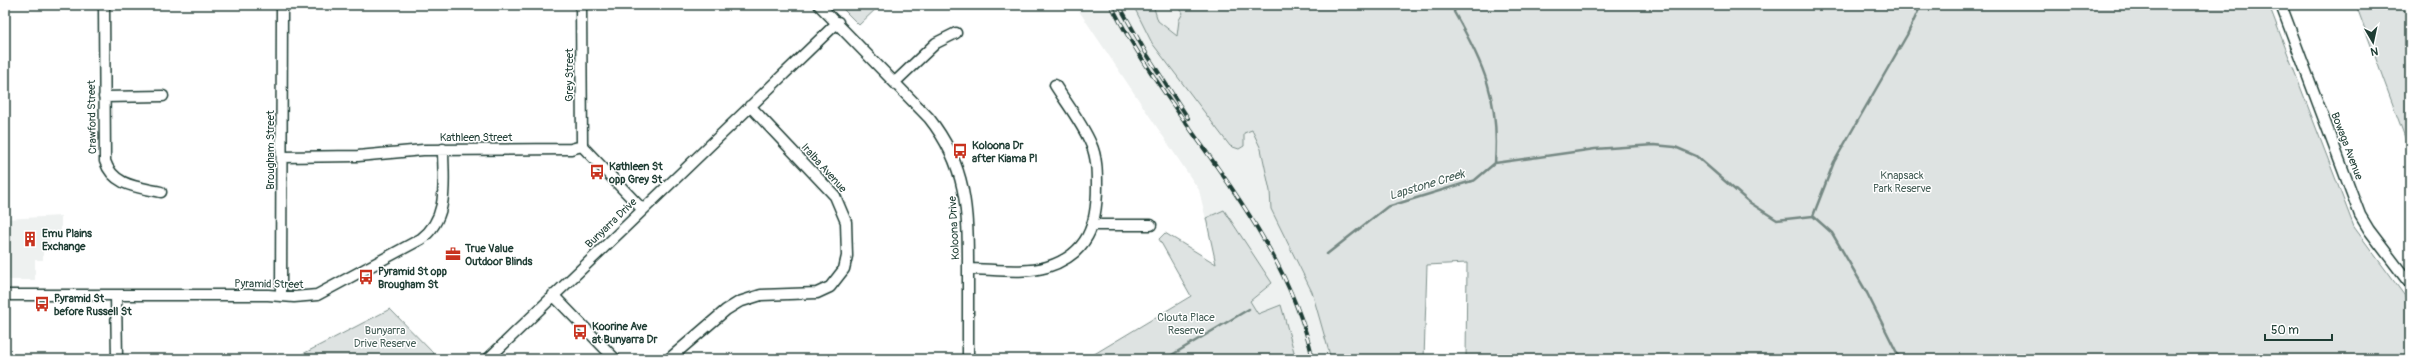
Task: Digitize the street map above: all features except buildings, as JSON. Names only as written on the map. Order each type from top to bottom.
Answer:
[{"type":"street","name":"Crawford Street","points":[[104,5],[104,154],[107,168],[122,183],[160,192]]},
{"type":"street","name":"Brougham Street","points":[[281,296],[282,5]]},
{"type":"street","name":"Grey Street","points":[[580,5],[582,146]]},
{"type":"street","name":"Koloona Drive","points":[[819,5],[838,22],[937,128],[956,163],[967,205],[968,359]]},
{"type":"street","name":"Bowaga Avenue","points":[[2281,5],[2360,215],[2366,227],[2410,284]]},
{"type":"street","name":"Bunyarra Drive","points":[[488,359],[642,209],[838,22]]},
{"type":"street","points":[[895,82],[936,43],[956,34]]},
{"type":"street","points":[[968,269],[1036,269],[1054,264],[1074,252],[1089,234],[1094,225],[1097,180],[1094,153],[1086,134],[1055,85]]},
{"type":"street","points":[[104,97],[163,96]]},
{"type":"street","name":"Iralba Avenue","points":[[669,359],[732,306],[761,295],[808,294],[824,290],[836,282],[846,263],[846,222],[835,196],[750,106]]},
{"type":"street","points":[[582,146],[642,209]]},
{"type":"street","name":"Kathleen Street","points":[[282,157],[348,156],[443,149],[571,149],[582,146]]},
{"type":"street","name":"Pyramid Street","points":[[5,295],[309,297],[324,292],[427,234],[437,222],[442,211],[443,149]]},
{"type":"street","points":[[1094,225],[1151,225]]},
{"type":"street","points":[[116,295],[117,359]]},
{"type":"street","points":[[553,295],[615,359]]},
{"type":"shaded area","points":[[1075,5],[1210,5],[1313,225],[1345,359],[1254,359],[1230,320],[1199,190]]},
{"type":"shaded area","points":[[61,216],[61,233],[50,233],[50,250],[43,250],[43,260],[35,260],[35,280],[5,280],[5,219]]},
{"type":"green space","points":[[839,5],[880,5],[859,25]]},
{"type":"green space","name":"Knapsack Park Reserve","points":[[1133,5],[1153,5],[1158,21],[1177,36],[1179,20],[1183,13],[1177,5],[2269,5],[2354,227],[2410,303],[2410,359],[1466,359],[1467,263],[1427,265],[1424,359],[1331,359],[1312,292],[1271,209],[1270,191],[1261,149],[1252,130],[1244,133],[1244,146],[1239,149],[1230,146],[1152,43]]},
{"type":"green space","points":[[2356,5],[2410,5],[2410,151]]},
{"type":"green space","name":"Clouta Place Reserve","points":[[1224,210],[1272,283],[1250,301],[1258,314],[1281,305],[1296,359],[1086,359],[1191,296],[1159,239],[1165,233],[1216,264],[1206,218]]},
{"type":"green space","name":"Bunyarra Drive Reserve","points":[[390,309],[439,359],[293,359]]},
{"type":"waterway","name":"Lapstone Creek","points":[[1327,254],[1387,207],[1475,180],[1495,163],[1495,121],[1488,84],[1474,49],[1454,12],[1456,5]]},
{"type":"waterway","points":[[1813,216],[1834,162],[1907,35],[1921,5]]},
{"type":"waterway","points":[[1495,163],[1595,149],[1654,145],[1675,147],[1696,156],[1749,202],[1777,220],[1813,216],[1832,233],[1867,293],[1900,359]]},
{"type":"waterway","name":"Lapstone Creek","points":[[1165,359],[1249,309]]},
{"type":"railway","points":[[1111,5],[1136,49],[1164,92],[1224,176],[1252,219],[1277,263],[1298,310],[1313,359]]},
{"type":"railway","points":[[1119,5],[1146,53],[1188,118]]},
{"type":"place","name":"Koloona Dr after Kiama Pl","points":[[960,151]]},
{"type":"place","name":"Kathleen St opp Grey St","points":[[597,172]]},
{"type":"place","name":"Emu Plains Exchange","points":[[30,239]]},
{"type":"place","name":"True Value Outdoor Blinds","points":[[453,254]]},
{"type":"place","name":"Pyramid St opp Brougham St","points":[[366,277]]},
{"type":"place","name":"Pyramid St before Russell St","points":[[42,304]]},
{"type":"place","name":"Koorine Ave at Bunyarra Dr","points":[[580,332]]}]
